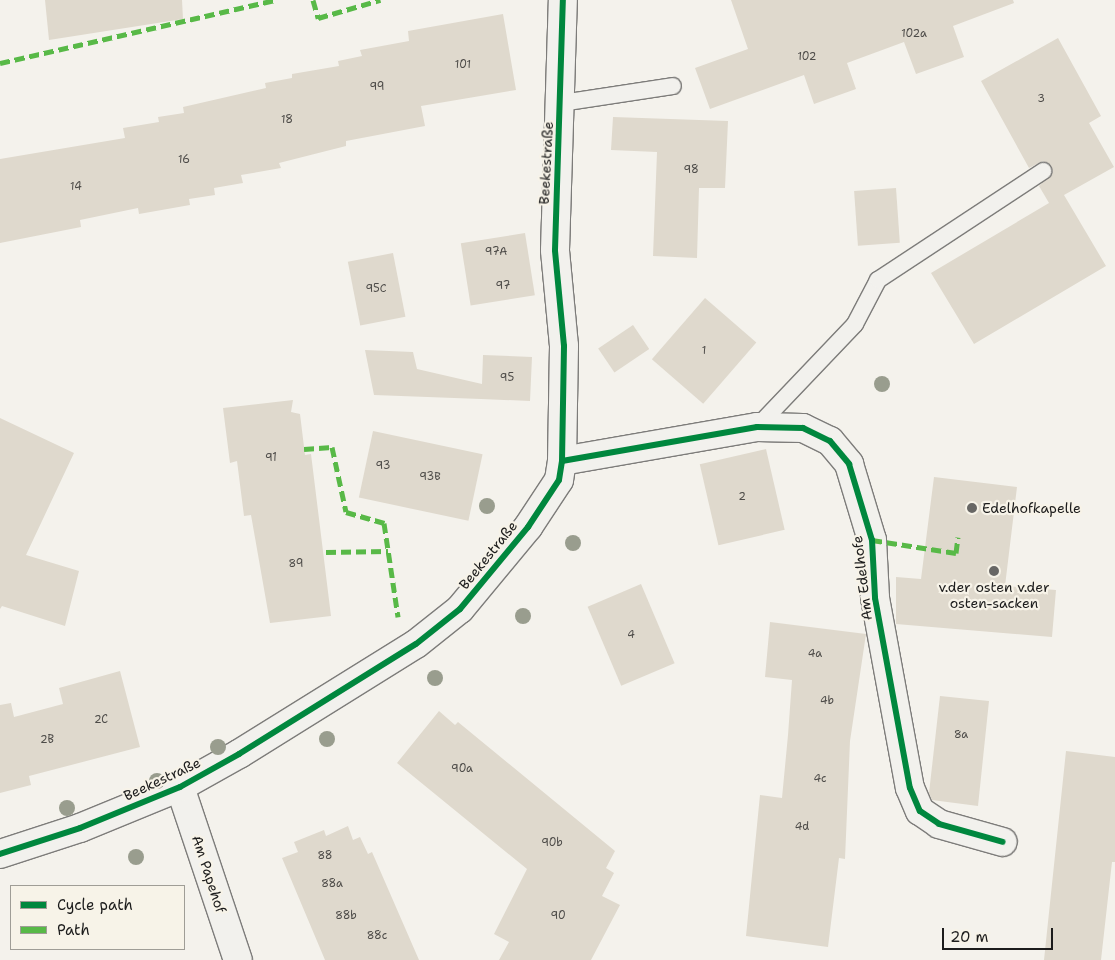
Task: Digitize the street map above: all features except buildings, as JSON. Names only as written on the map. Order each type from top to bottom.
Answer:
[{"type":"street","name":"Beekestraße","points":[[0,854],[80,828],[180,787],[416,644],[460,609],[528,527],[559,480],[562,461],[564,346],[555,250],[562,103],[563,0]]},
{"type":"street","name":"Am Edelhofe","points":[[562,461],[756,427],[803,428],[830,441],[849,464],[872,540],[875,598],[910,788],[920,811],[939,824],[1003,842]]},
{"type":"street","name":"Am Papehof","points":[[180,787],[238,960]]},
{"type":"lane","points":[[562,103],[673,86]]},
{"type":"lane","points":[[756,427],[855,324],[878,280],[1043,171]]},
{"type":"marked path","points":[[0,63],[275,0]]},
{"type":"marked path","points":[[313,0],[318,18],[380,0]]},
{"type":"marked path","points":[[304,449],[332,447],[346,512],[384,523],[398,617]]},
{"type":"marked path","points":[[872,540],[956,553],[958,537]]},
{"type":"marked path","points":[[326,552],[388,551]]},
{"type":"cycle path","points":[[0,854],[80,828],[180,787],[239,754],[416,644],[460,609],[528,527],[559,480],[562,461],[564,346],[555,250],[563,0]]},
{"type":"cycle path","points":[[562,461],[757,427],[803,428],[830,441],[849,464],[872,540],[875,598],[910,788],[920,811],[939,824],[1003,842]]},
{"type":"place","name":"Edelhofkapelle","points":[[972,508]]},
{"type":"place","name":"v.der osten v.der osten-sacken","points":[[994,571]]}]
